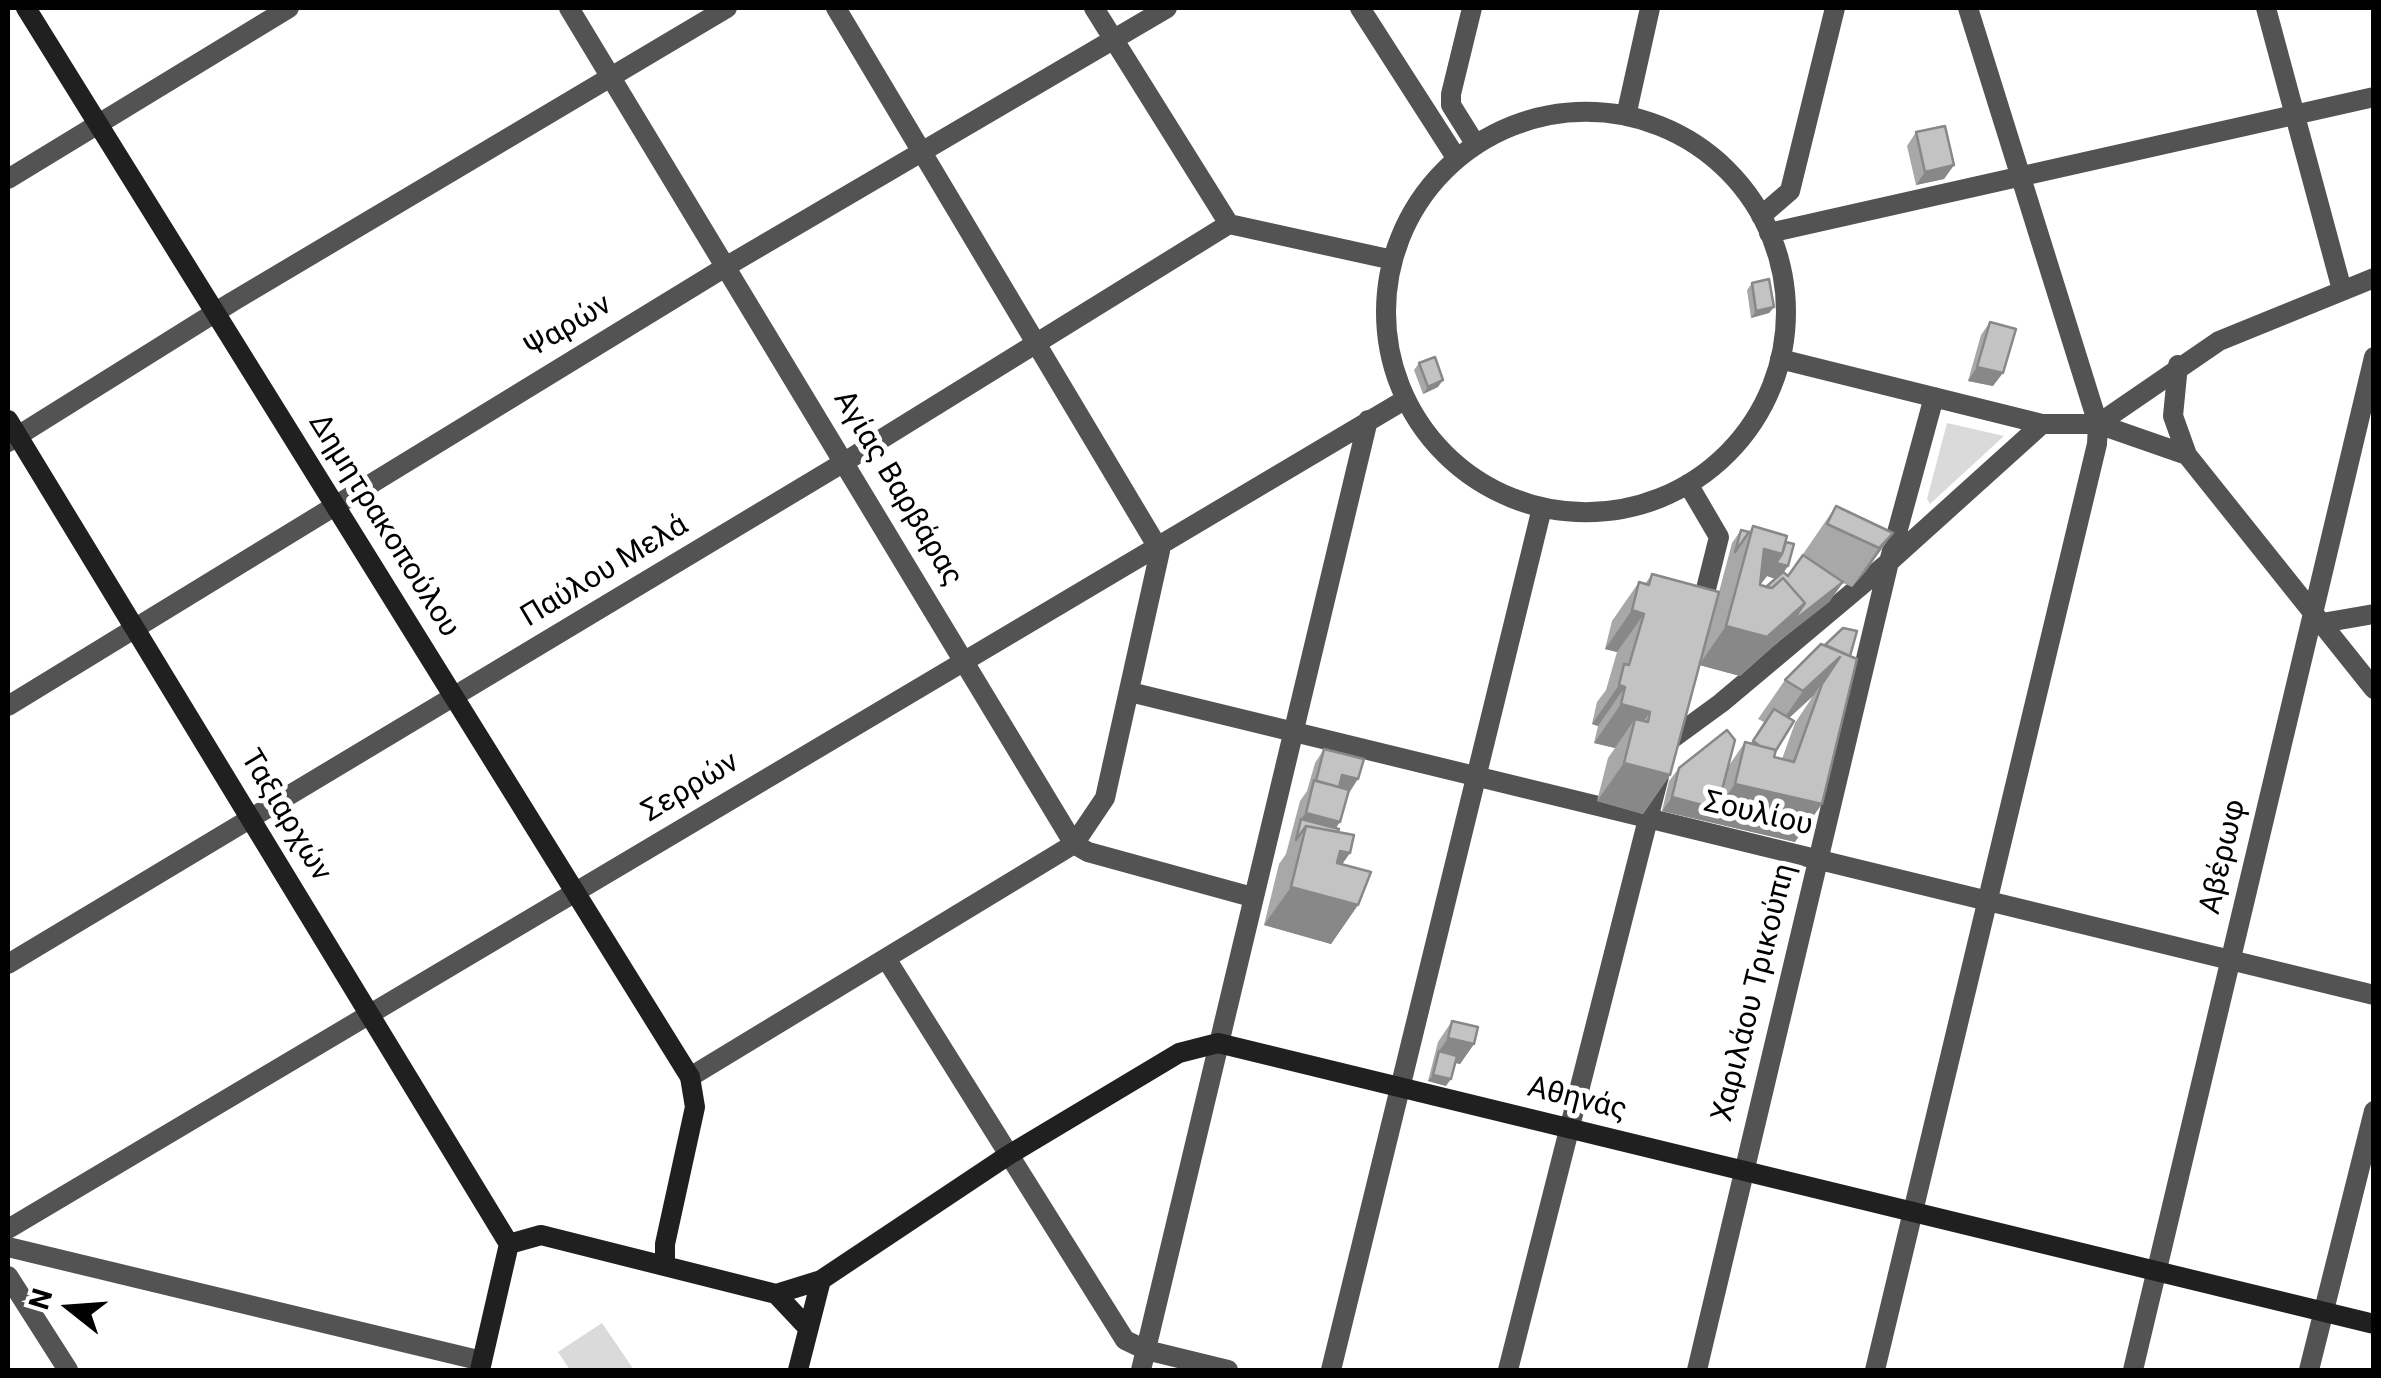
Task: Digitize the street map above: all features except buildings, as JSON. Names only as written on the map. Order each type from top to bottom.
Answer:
[{"type":"main road","name":"Δημητρακοπούλου","points":[[26,8],[690,1076]]},
{"type":"main road","name":"Ταξιαρχών","points":[[11,433],[135,628],[509,1244]]},
{"type":"main road","name":"Αθηνάς","points":[[1218,1043],[2374,1324]]},
{"type":"main road","points":[[481,1366],[509,1244],[541,1235],[776,1294],[821,1280],[1007,1156],[1179,1053],[1218,1043]]},
{"type":"main road","points":[[665,1266],[665,1244],[694,1107],[690,1076]]},
{"type":"main road","points":[[798,1370],[821,1280]]},
{"type":"main road","points":[[776,1294],[808,1328]]},
{"type":"street","points":[[8,179],[288,8]]},
{"type":"street","name":"Αγίας Βαρβάρας","points":[[569,8],[966,659],[1074,844]]},
{"type":"street","points":[[11,433],[727,8]]},
{"type":"street","points":[[690,1076],[1074,844],[1106,798],[1159,544],[836,8]]},
{"type":"street","points":[[1094,8],[1229,224],[1393,260]]},
{"type":"street","name":"Ψαρών","points":[[8,706],[727,266],[1168,8]]},
{"type":"street","points":[[1360,8],[1457,159]]},
{"type":"street","points":[[1472,8],[1452,105],[1476,146]]},
{"type":"street","points":[[1626,116],[1650,8]]},
{"type":"street","points":[[1765,225],[1790,191],[1835,8]]},
{"type":"street","points":[[1875,1370],[2094,460],[2098,424],[1968,8]]},
{"type":"street","points":[[2266,8],[2342,290]]},
{"type":"street","points":[[1765,225],[2020,175],[2374,96]]},
{"type":"street","points":[[1430,118],[1452,105]]},
{"type":"street","points":[[1589,112],[1626,116],[1687,139],[1713,158],[1736,180],[1765,225],[1782,274],[1780,359],[1755,418],[1714,466],[1688,484],[1632,507],[1602,512],[1542,508],[1496,491],[1471,476],[1429,437],[1406,399],[1396,375],[1386,323],[1393,260],[1418,205],[1457,159],[1476,146],[1516,125],[1552,115],[1589,112]]},
{"type":"street","name":"Παύλου Μελά","points":[[8,964],[846,461],[1035,340],[1229,224]]},
{"type":"street","points":[[2098,424],[2178,364],[2219,340],[2374,278]]},
{"type":"street","name":"Αβέρωφ","points":[[2133,1370],[2316,618],[2374,357]]},
{"type":"street","points":[[1780,359],[2042,424],[2098,424],[2188,455]]},
{"type":"street","points":[[2178,364],[2173,416],[2188,455],[2374,689]]},
{"type":"street","name":"Χαριλάου Τρικούπη","points":[[1697,1370],[1889,562],[1934,398]]},
{"type":"street","name":"Σερρών","points":[[8,1228],[1406,399]]},
{"type":"street","points":[[1143,1360],[1368,420]]},
{"type":"street","points":[[1668,740],[1721,703],[1889,562],[2042,424]]},
{"type":"street","points":[[1688,484],[1719,537],[1696,631]]},
{"type":"street","points":[[1330,1370],[1542,508]]},
{"type":"street","points":[[2316,618],[2374,614]]},
{"type":"street","name":"Σουλίου","points":[[1130,692],[2374,995]]},
{"type":"street","points":[[1508,1370],[1678,705]]},
{"type":"street","points":[[1074,844],[1088,852],[1252,897]]},
{"type":"street","points":[[887,960],[1126,1340],[1143,1360],[1228,1370]]},
{"type":"street","points":[[2309,1370],[2374,1110]]},
{"type":"street","points":[[8,1247],[481,1366]]},
{"type":"street","points":[[8,1276],[68,1370]]},
{"type":"shaded area","points":[[1947,423],[2004,436],[1930,504],[1927,499]]},
{"type":"shaded area","points":[[602,1323],[634,1370],[570,1370],[558,1352]]}]
